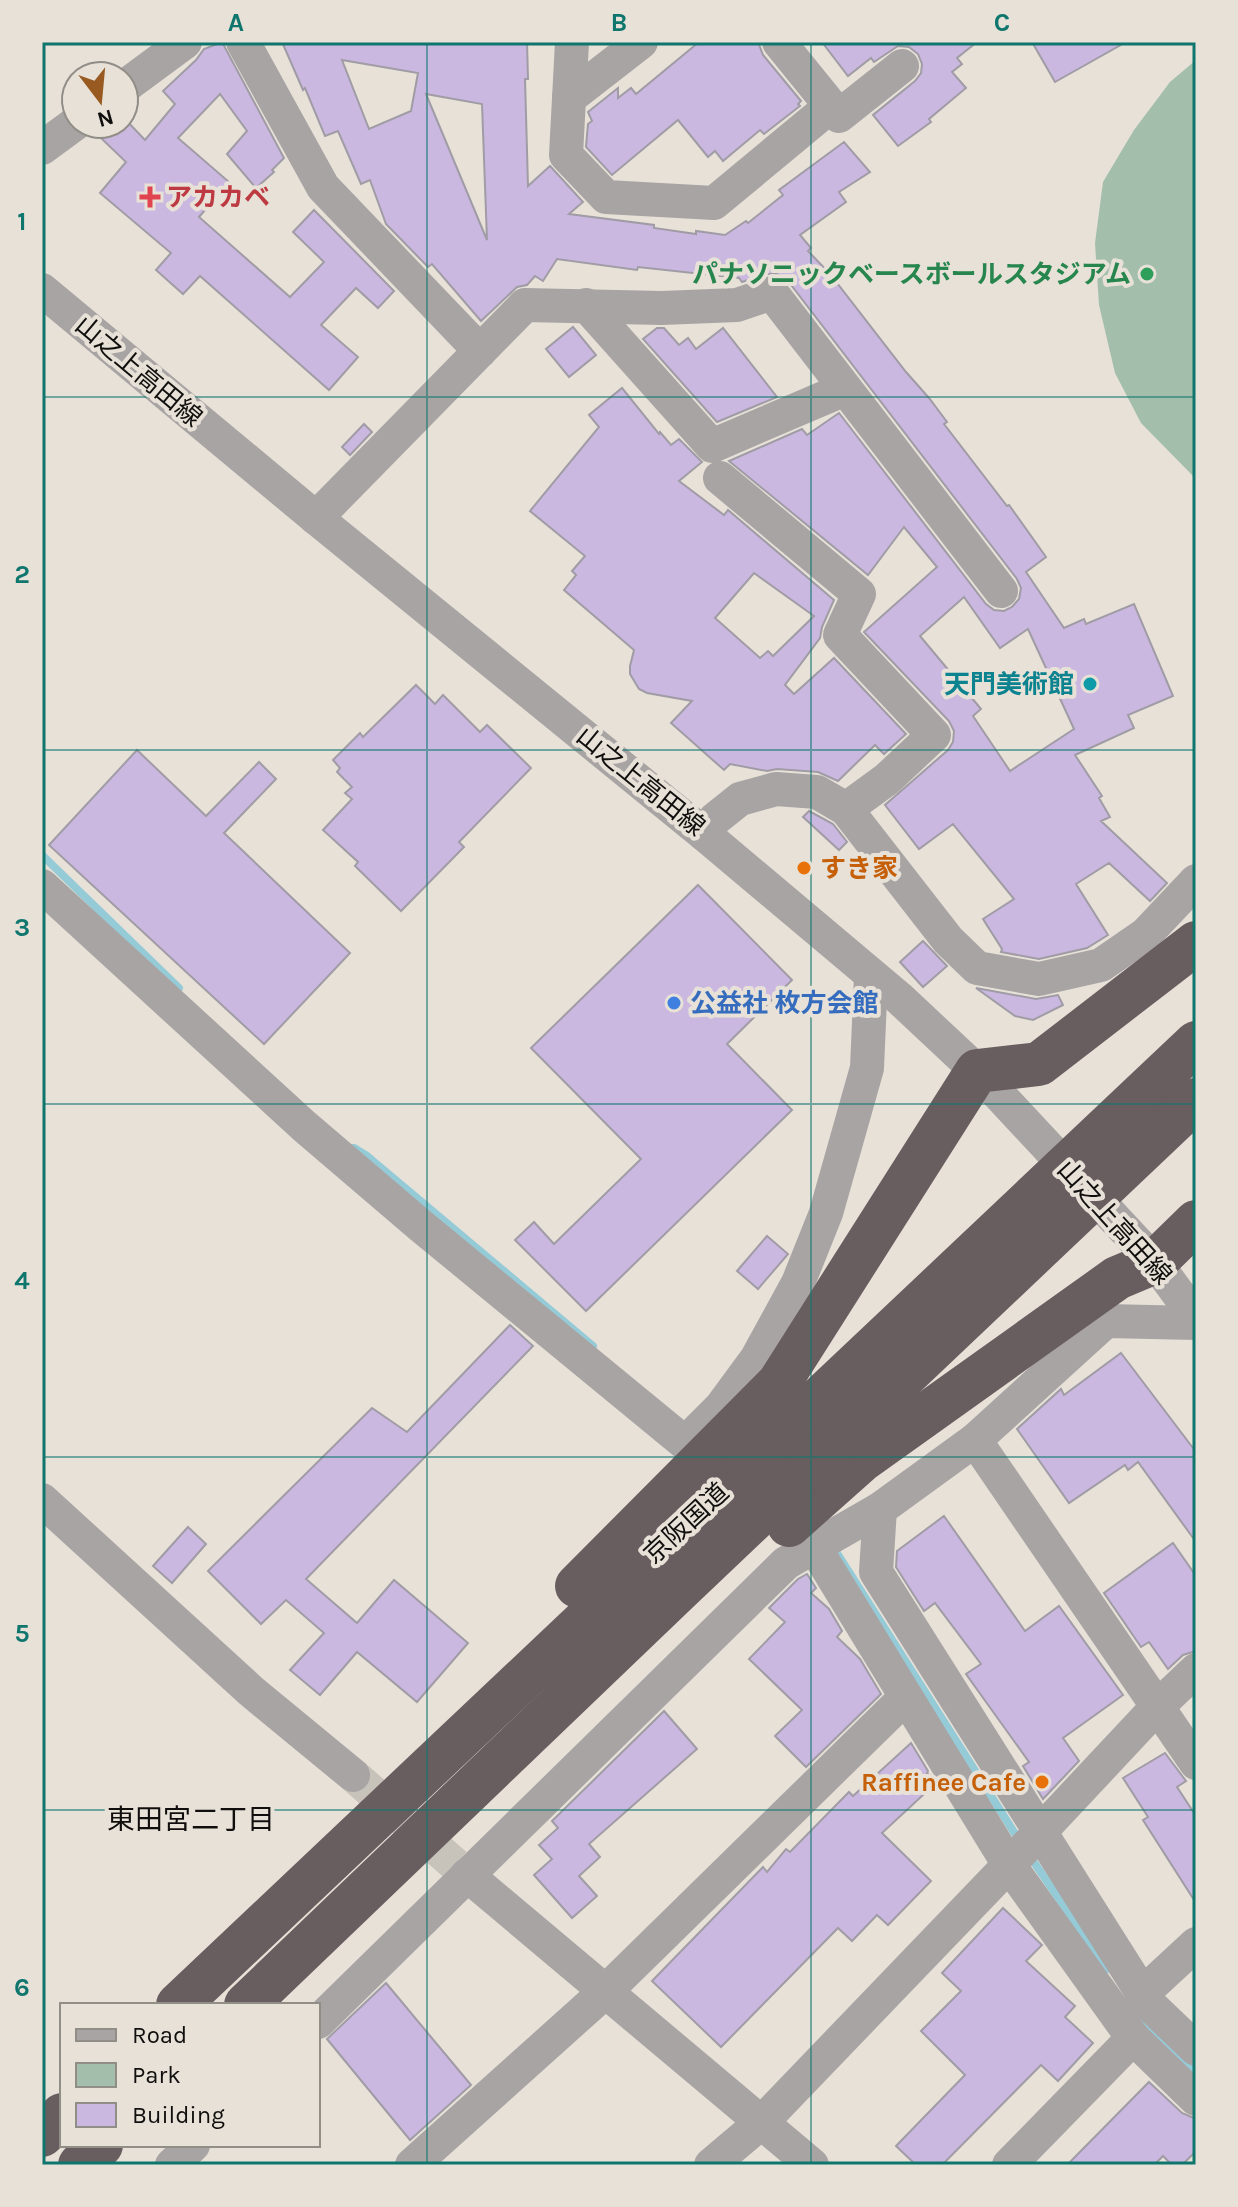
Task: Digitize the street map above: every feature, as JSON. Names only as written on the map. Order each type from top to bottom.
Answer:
[{"type":"highway","points":[[497,1700],[517,1646],[779,1383],[977,1071],[1039,1064],[1196,943]]},
{"type":"highway","name":"京阪国道","points":[[180,2003],[497,1700],[1190,1048]]},
{"type":"highway","name":"京阪国道","points":[[248,2003],[1196,1100]]},
{"type":"highway","points":[[483,1777],[572,1719],[862,1460],[1117,1278],[1155,1262],[1196,1222]]},
{"type":"highway","points":[[42,2135],[60,2117]]},
{"type":"highway","points":[[80,2165],[99,2147]]},
{"type":"street","points":[[140,75],[185,42]]},
{"type":"street","points":[[243,42],[323,187],[480,351]]},
{"type":"street","points":[[572,42],[566,155],[606,197],[714,203],[831,106]]},
{"type":"street","points":[[569,98],[641,42]]},
{"type":"street","points":[[779,42],[839,116],[902,66]]},
{"type":"street","points":[[42,148],[60,135]]},
{"type":"street","name":"山之上高田線","points":[[42,290],[899,998],[977,1071],[1155,1262],[1196,1321]]},
{"type":"street","points":[[316,518],[525,305],[662,308],[737,305],[772,293],[1001,591]]},
{"type":"street","points":[[586,305],[712,446],[845,389]]},
{"type":"street","points":[[720,478],[859,594],[840,635],[934,735],[887,779],[846,809]]},
{"type":"street","points":[[704,834],[715,819],[740,799],[776,789],[817,792],[846,809],[948,940],[977,968],[1039,979],[1101,965],[1146,934],[1196,881]]},
{"type":"street","points":[[42,886],[316,1136],[685,1443],[721,1407],[757,1358],[804,1269],[826,1213],[867,1068],[871,976]]},
{"type":"street","points":[[320,2020],[808,1540],[880,1509],[975,1440],[1106,1321],[1196,1321]]},
{"type":"street","points":[[975,1440],[1196,1763]]},
{"type":"street","points":[[42,1500],[251,1691],[353,1775]]},
{"type":"street","points":[[880,1509],[876,1572],[1142,1994],[1196,2049]]},
{"type":"street","points":[[808,1540],[1010,1864],[1133,2038],[1196,2099]]},
{"type":"street","points":[[711,2165],[763,2121],[1157,1707],[1196,1670]]},
{"type":"street","points":[[412,2165],[914,1708],[949,1690]]},
{"type":"street","points":[[467,1875],[812,2165]]},
{"type":"street","points":[[1142,1994],[1196,1944]]},
{"type":"street","points":[[1009,2165],[1133,2038]]},
{"type":"street","points":[[172,2165],[191,2147]]},
{"type":"green space","name":"パナソニックベースボールスタジアム","points":[[1196,60],[1196,479],[1141,423],[1115,373],[1099,305],[1095,243],[1103,182],[1134,130],[1170,82]]},
{"type":"building","points":[[222,42],[284,158],[256,188],[227,154],[247,131],[220,94],[178,138],[229,182],[199,217],[290,297],[324,262],[293,232],[314,210],[394,291],[378,308],[356,288],[321,325],[358,357],[329,390],[200,276],[183,294],[156,270],[171,253],[100,193],[126,162],[103,140],[140,140],[140,135],[145,140],[175,104],[163,91],[204,49]]},
{"type":"building","points":[[282,42],[527,42],[528,186],[550,166],[583,202],[569,214],[696,234],[696,231],[725,235],[746,221],[748,223],[783,195],[779,190],[844,142],[870,172],[839,192],[846,202],[800,235],[811,248],[808,251],[929,398],[947,422],[944,424],[1046,557],[1026,572],[1064,628],[1084,619],[1086,624],[1134,604],[1173,696],[1128,715],[1134,728],[1075,755],[1102,796],[1099,798],[1110,817],[1101,821],[1167,883],[1150,901],[1109,863],[1076,884],[1108,935],[1087,948],[1039,959],[1001,952],[983,919],[1014,899],[953,824],[919,849],[885,805],[948,750],[954,731],[949,721],[864,632],[937,567],[904,527],[868,575],[729,461],[802,429],[807,435],[839,413],[986,604],[994,610],[1004,611],[1019,599],[1021,588],[788,281],[777,274],[766,274],[742,282],[739,278],[638,267],[637,270],[557,259],[543,281],[535,276],[527,285],[517,287],[481,321],[432,264],[428,267],[386,224],[370,180],[361,184],[338,131],[325,136],[305,88],[303,90]],"holes":[[[342,60],[418,73],[411,111],[369,129]],[[426,94],[482,104],[487,240]],[[964,597],[1000,648],[1028,629],[1074,729],[1010,771],[973,716],[981,709],[920,636]]]},
{"type":"building","points":[[699,42],[758,42],[763,55],[801,101],[800,106],[764,134],[760,130],[723,161],[715,151],[708,157],[678,120],[612,175],[586,147],[588,124],[592,121],[588,112],[618,88],[618,98],[631,88],[636,94]]},
{"type":"building","points":[[822,42],[977,42],[957,58],[962,64],[952,72],[966,88],[929,119],[931,122],[898,146],[873,115],[921,73],[918,54],[909,47],[898,46],[874,62],[871,58],[848,76]]},
{"type":"building","points":[[1032,42],[1126,42],[1055,82]]},
{"type":"building","points":[[573,327],[596,355],[569,377],[546,349]]},
{"type":"building","points":[[657,328],[664,328],[679,345],[688,338],[696,349],[723,328],[777,397],[717,422],[643,339]]},
{"type":"building","points":[[622,388],[659,434],[671,445],[679,439],[702,462],[679,481],[724,515],[728,510],[834,600],[820,638],[785,685],[794,694],[834,658],[906,734],[884,754],[875,745],[838,781],[818,772],[767,771],[730,764],[724,770],[671,723],[692,701],[639,689],[630,674],[634,650],[564,590],[576,575],[572,571],[585,556],[530,511],[599,427],[589,415]],"holes":[[[754,573],[814,616],[773,656],[768,651],[760,658],[715,618]]]},
{"type":"building","points":[[364,424],[372,432],[350,455],[342,447]]},
{"type":"building","points":[[416,685],[435,704],[443,695],[480,732],[487,725],[531,768],[459,842],[464,847],[401,911],[355,866],[358,862],[323,830],[352,799],[345,793],[352,787],[337,772],[340,768],[333,760],[360,733],[363,737]]},
{"type":"building","points":[[137,750],[206,816],[259,762],[276,779],[224,833],[350,953],[264,1044],[49,845]]},
{"type":"building","points":[[809,811],[833,824],[847,842],[839,850],[803,817]]},
{"type":"building","points":[[698,885],[792,980],[727,1044],[792,1110],[586,1311],[515,1240],[534,1222],[554,1244],[641,1159],[531,1048]]},
{"type":"building","points":[[923,941],[947,966],[923,987],[900,962]]},
{"type":"building","points":[[976,988],[1036,999],[1058,995],[1063,1005],[1033,1020],[1015,1016]]},
{"type":"building","points":[[767,1236],[788,1254],[758,1289],[737,1271]]},
{"type":"building","points":[[510,1325],[533,1346],[306,1579],[357,1623],[394,1580],[468,1643],[417,1702],[357,1652],[320,1695],[290,1670],[324,1633],[286,1600],[261,1624],[208,1571],[372,1408],[407,1432]]},
{"type":"building","points":[[1121,1353],[1196,1452],[1196,1542],[1138,1462],[1128,1470],[1125,1465],[1069,1503],[1017,1429],[1061,1389],[1064,1395]]},
{"type":"building","points":[[944,1516],[1025,1631],[1059,1606],[1123,1695],[1063,1738],[1079,1761],[1043,1799],[1023,1766],[1029,1762],[966,1674],[981,1664],[935,1603],[924,1611],[896,1567],[897,1551]]},
{"type":"building","points":[[188,1527],[206,1544],[172,1583],[153,1566]]},
{"type":"building","points":[[1173,1543],[1196,1576],[1196,1651],[1183,1655],[1168,1669],[1149,1642],[1141,1647],[1104,1593]]},
{"type":"building","points":[[807,1574],[816,1588],[811,1593],[829,1609],[842,1631],[837,1637],[860,1659],[881,1694],[806,1767],[775,1736],[802,1710],[749,1659],[785,1622],[769,1608]]},
{"type":"building","points":[[664,1711],[697,1749],[589,1844],[600,1857],[579,1876],[597,1896],[572,1918],[534,1875],[552,1859],[539,1845],[558,1828],[552,1821]]},
{"type":"building","points":[[911,1743],[936,1783],[882,1833],[931,1881],[888,1925],[877,1915],[852,1941],[838,1928],[721,2047],[652,1981],[763,1867],[767,1872],[786,1849],[790,1852],[849,1792],[853,1796]]},
{"type":"building","points":[[1165,1753],[1186,1781],[1177,1787],[1196,1816],[1196,1903],[1143,1820],[1148,1817],[1123,1778]]},
{"type":"building","points":[[1003,1908],[1042,1945],[1026,1961],[1075,2006],[1065,2017],[1093,2043],[1058,2081],[1041,2065],[942,2165],[916,2165],[896,2146],[965,2075],[921,2031],[961,1991],[942,1973]]},
{"type":"building","points":[[386,1983],[471,2085],[410,2140],[327,2039]]},
{"type":"building","points":[[1149,2082],[1182,2113],[1196,2119],[1196,2151],[1182,2165],[1172,2165],[1163,2156],[1154,2165],[1067,2165]]},
{"type":"waterway","points":[[42,855],[179,988]]},
{"type":"waterway","points":[[354,1148],[593,1346]]},
{"type":"waterway","points":[[833,1547],[1019,1840]]},
{"type":"waterway","points":[[1029,1855],[1107,1969]]},
{"type":"waterway","points":[[1143,2019],[1196,2074]]},
{"type":"tunnel","points":[[353,1775],[467,1875]]},
{"type":"place","name":"アカカベ","points":[[150,197]]},
{"type":"place","name":"パナソニックベースボールスタジアム","points":[[1147,274]]},
{"type":"place","name":"天門美術館","points":[[1090,684]]},
{"type":"place","name":"すき家","points":[[804,868]]},
{"type":"place","name":"公益社 枚方会館","points":[[674,1003]]},
{"type":"place","name":"Raffinee Cafe","points":[[1042,1782]]},
{"type":"district","name":"東田宮二丁目","points":[[191,1819]]}]
